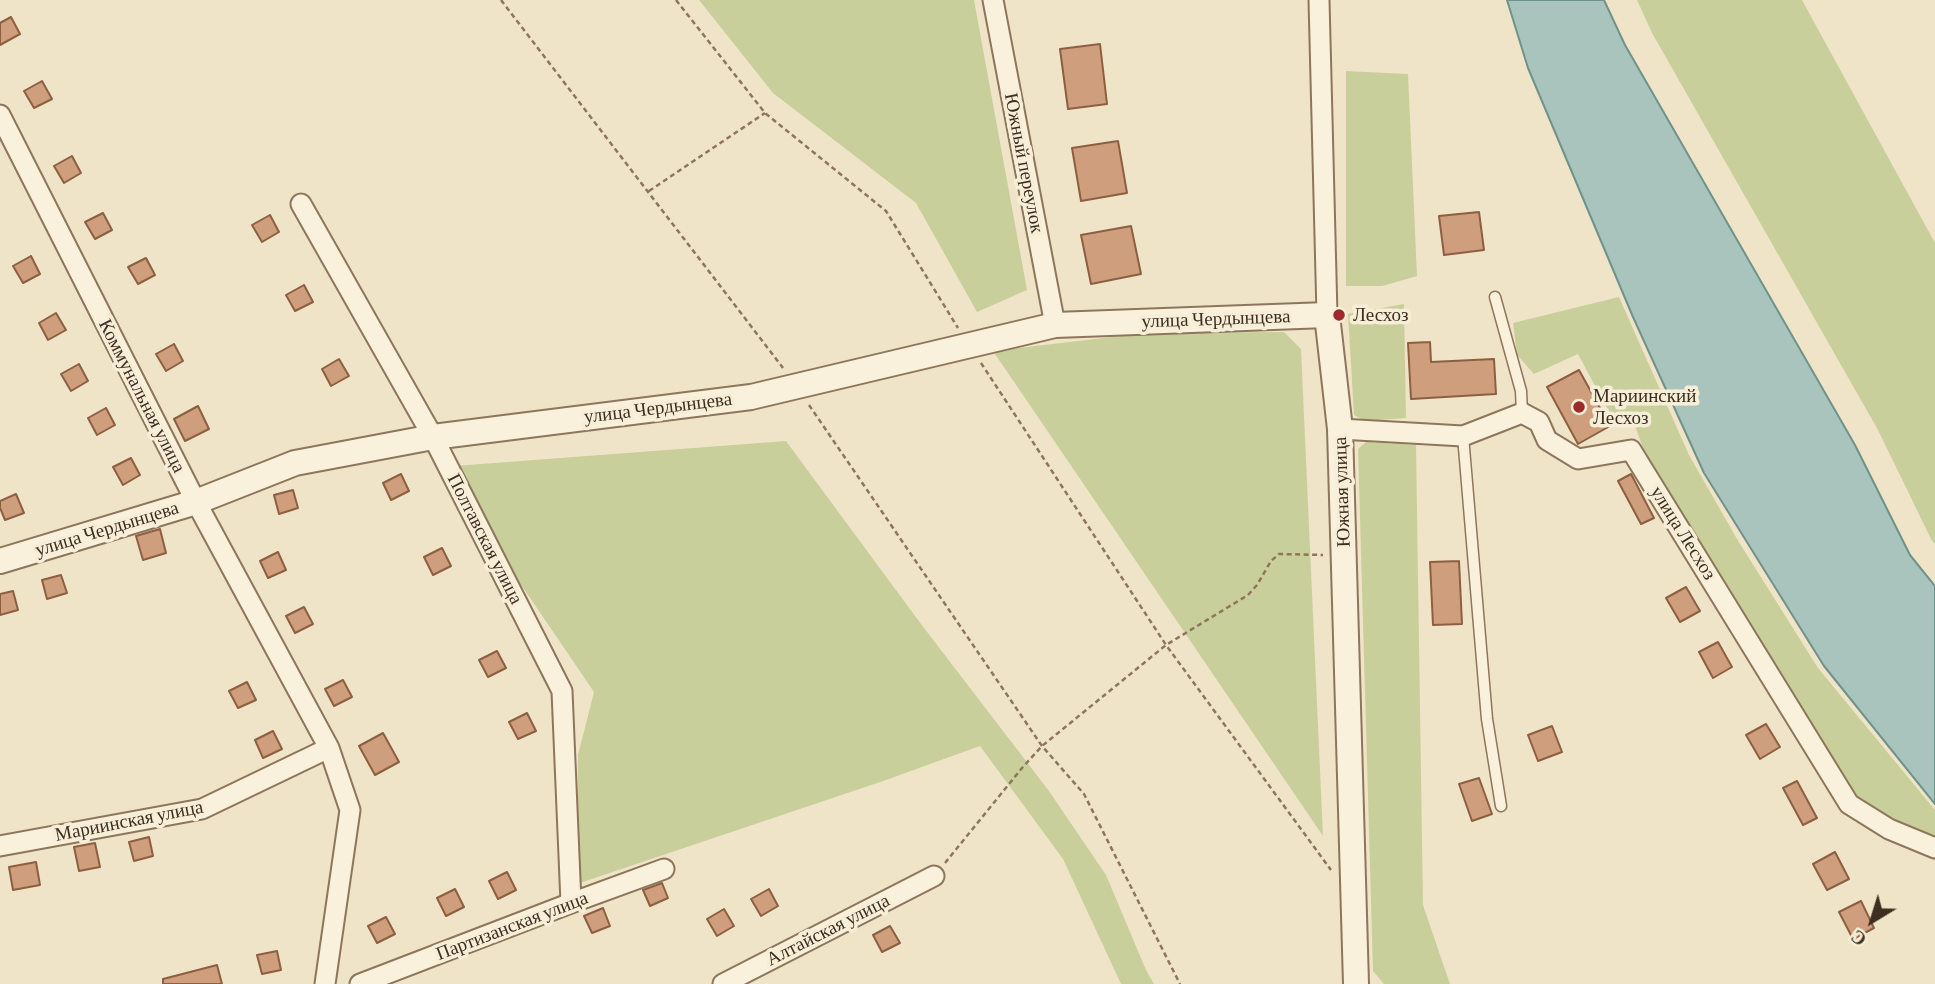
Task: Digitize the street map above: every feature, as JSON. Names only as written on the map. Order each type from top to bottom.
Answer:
[{"type":"street","name":"Южный переулок","points":[[993,0],[1055,325]]},
{"type":"street","name":"Южная улица","points":[[1319,0],[1327,315],[1340,429],[1356,984]]},
{"type":"street","name":"Коммунальная улица","points":[[0,115],[197,502],[329,748],[350,810],[325,984]]},
{"type":"street","name":"Полтавская улица","points":[[301,204],[433,437],[562,691],[571,903]]},
{"type":"street","name":"улица Чердынцева","points":[[0,561],[197,502],[295,463],[433,437],[751,397],[1055,325],[1327,315]]},
{"type":"street","points":[[1340,429],[1462,436],[1522,413]]},
{"type":"street","name":"улица Лесхоз","points":[[1522,413],[1539,422],[1547,440],[1578,459],[1631,450],[1849,804],[1889,829],[1935,848]]},
{"type":"street","name":"Мариинская улица","points":[[0,846],[202,809],[329,748]]},
{"type":"street","name":"Партизанская улица","points":[[360,984],[664,870]]},
{"type":"street","name":"Алтайская улица","points":[[723,984],[934,876]]},
{"type":"lane","points":[[1495,297],[1521,391],[1522,413]]},
{"type":"lane","points":[[1462,436],[1483,681],[1501,806]]},
{"type":"path","points":[[501,0],[796,386],[1042,746],[1084,794],[1180,984]]},
{"type":"path","points":[[676,0],[765,113],[886,211],[969,345],[1166,645],[1354,901]]},
{"type":"path","points":[[648,192],[765,113]]},
{"type":"path","points":[[934,876],[1042,746],[1166,645],[1248,595],[1271,561],[1279,554],[1344,556]]},
{"type":"green space","points":[[699,0],[974,0],[1027,290],[977,312],[916,203],[773,93]]},
{"type":"green space","points":[[1637,0],[1802,0],[1935,243],[1935,544],[1878,430],[1652,33]]},
{"type":"green space","points":[[1346,71],[1408,74],[1417,276],[1382,286],[1346,286]]},
{"type":"green space","points":[[1619,297],[1689,455],[1737,539],[1818,668],[1935,810],[1935,836],[1892,818],[1850,791],[1644,451],[1634,423],[1616,425],[1578,354],[1534,374],[1517,355],[1513,323]]},
{"type":"green space","points":[[1404,304],[1406,418],[1365,421],[1354,415],[1348,314]]},
{"type":"green space","points":[[1284,332],[1301,349],[1323,836],[993,351],[1146,333]]},
{"type":"green space","points":[[786,441],[1049,791],[1106,875],[1154,984],[1121,984],[1063,859],[980,746],[577,884],[578,755],[594,692],[441,467]]},
{"type":"green space","points":[[1366,442],[1416,445],[1423,905],[1450,984],[1384,984],[1373,971],[1358,449]]},
{"type":"water","points":[[1507,0],[1604,0],[1625,45],[1855,445],[1910,555],[1935,586],[1935,804],[1824,666],[1704,473],[1633,317],[1528,68]]},
{"type":"building","points":[[11,17],[20,34],[0,45],[0,23]]},
{"type":"building","points":[[1100,44],[1107,104],[1068,109],[1060,49]]},
{"type":"building","points":[[42,81],[52,99],[34,108],[24,91]]},
{"type":"building","points":[[1118,141],[1127,193],[1081,201],[1072,148]]},
{"type":"building","points":[[72,156],[81,173],[64,183],[54,166]]},
{"type":"building","points":[[1479,212],[1484,250],[1444,255],[1439,216]]},
{"type":"building","points":[[103,213],[112,230],[95,239],[85,222]]},
{"type":"building","points":[[270,215],[279,232],[262,242],[252,225]]},
{"type":"building","points":[[1131,226],[1141,274],[1091,284],[1081,235]]},
{"type":"building","points":[[31,256],[40,274],[23,283],[13,266]]},
{"type":"building","points":[[146,258],[155,275],[138,284],[128,267]]},
{"type":"building","points":[[304,285],[313,302],[295,311],[286,295]]},
{"type":"building","points":[[56,313],[66,330],[48,340],[39,323]]},
{"type":"building","points":[[1430,342],[1431,362],[1494,359],[1496,394],[1411,399],[1408,343]]},
{"type":"building","points":[[174,344],[183,361],[166,371],[156,354]]},
{"type":"building","points":[[339,359],[349,376],[331,386],[322,369]]},
{"type":"building","points":[[79,364],[88,381],[71,391],[61,374]]},
{"type":"building","name":"Мариинский Лесхоз","points":[[1579,370],[1610,426],[1578,444],[1547,387]]},
{"type":"building","points":[[198,406],[209,429],[185,441],[174,419]]},
{"type":"building","points":[[106,408],[115,425],[97,435],[88,418]]},
{"type":"building","points":[[131,458],[140,475],[123,485],[113,467]]},
{"type":"building","points":[[401,474],[409,491],[391,500],[383,483]]},
{"type":"building","points":[[1631,474],[1654,518],[1641,524],[1618,481]]},
{"type":"building","points":[[293,490],[298,508],[279,514],[274,495]]},
{"type":"building","points":[[16,494],[24,513],[5,520],[0,501]]},
{"type":"building","points":[[160,529],[166,553],[143,560],[136,536]]},
{"type":"building","points":[[442,548],[451,566],[433,575],[424,557]]},
{"type":"building","points":[[278,552],[286,570],[268,578],[260,561]]},
{"type":"building","points":[[1459,561],[1462,624],[1433,625],[1430,562]]},
{"type":"building","points":[[61,575],[67,593],[47,599],[42,580]]},
{"type":"building","points":[[1686,587],[1700,611],[1680,622],[1666,598]]},
{"type":"building","points":[[13,591],[18,610],[0,615],[0,594]]},
{"type":"building","points":[[304,607],[313,624],[295,633],[286,616]]},
{"type":"building","points":[[1718,642],[1732,667],[1713,678],[1699,652]]},
{"type":"building","points":[[497,651],[506,668],[488,677],[479,660]]},
{"type":"building","points":[[343,680],[352,697],[334,706],[325,689]]},
{"type":"building","points":[[247,682],[256,700],[238,708],[229,691]]},
{"type":"building","points":[[527,713],[536,731],[518,739],[509,722]]},
{"type":"building","points":[[1766,724],[1780,747],[1760,759],[1746,735]]},
{"type":"building","points":[[1552,726],[1562,752],[1538,761],[1528,735]]},
{"type":"building","points":[[273,731],[282,749],[263,758],[255,740]]},
{"type":"building","points":[[383,733],[399,762],[375,775],[359,746]]},
{"type":"building","points":[[1479,778],[1492,814],[1472,821],[1459,784]]},
{"type":"building","points":[[1797,781],[1817,818],[1803,825],[1783,788]]},
{"type":"building","points":[[149,837],[153,856],[134,861],[129,842]]},
{"type":"building","points":[[95,843],[100,867],[79,871],[74,847]]},
{"type":"building","points":[[1835,852],[1849,879],[1827,890],[1813,864]]},
{"type":"building","points":[[36,862],[40,885],[13,890],[9,867]]},
{"type":"building","points":[[507,872],[516,890],[498,899],[489,881]]},
{"type":"building","points":[[662,883],[668,898],[650,906],[643,890]]},
{"type":"building","points":[[455,889],[464,907],[446,916],[437,898]]},
{"type":"building","points":[[769,889],[778,906],[761,916],[751,899]]},
{"type":"building","points":[[1861,901],[1874,928],[1853,939],[1839,912]]},
{"type":"building","points":[[603,908],[610,926],[592,933],[584,916]]},
{"type":"building","points":[[724,909],[734,926],[717,936],[707,919]]},
{"type":"building","points":[[386,917],[395,934],[377,943],[368,926]]},
{"type":"building","points":[[890,926],[900,943],[882,952],[873,935]]},
{"type":"building","points":[[277,951],[281,970],[262,974],[257,955]]},
{"type":"building","points":[[217,965],[222,984],[163,984],[163,979]]},
{"type":"place","name":"Лесхоз","points":[[1339,315]]},
{"type":"place","name":"Мариинский Лесхоз","points":[[1579,407]]}]
